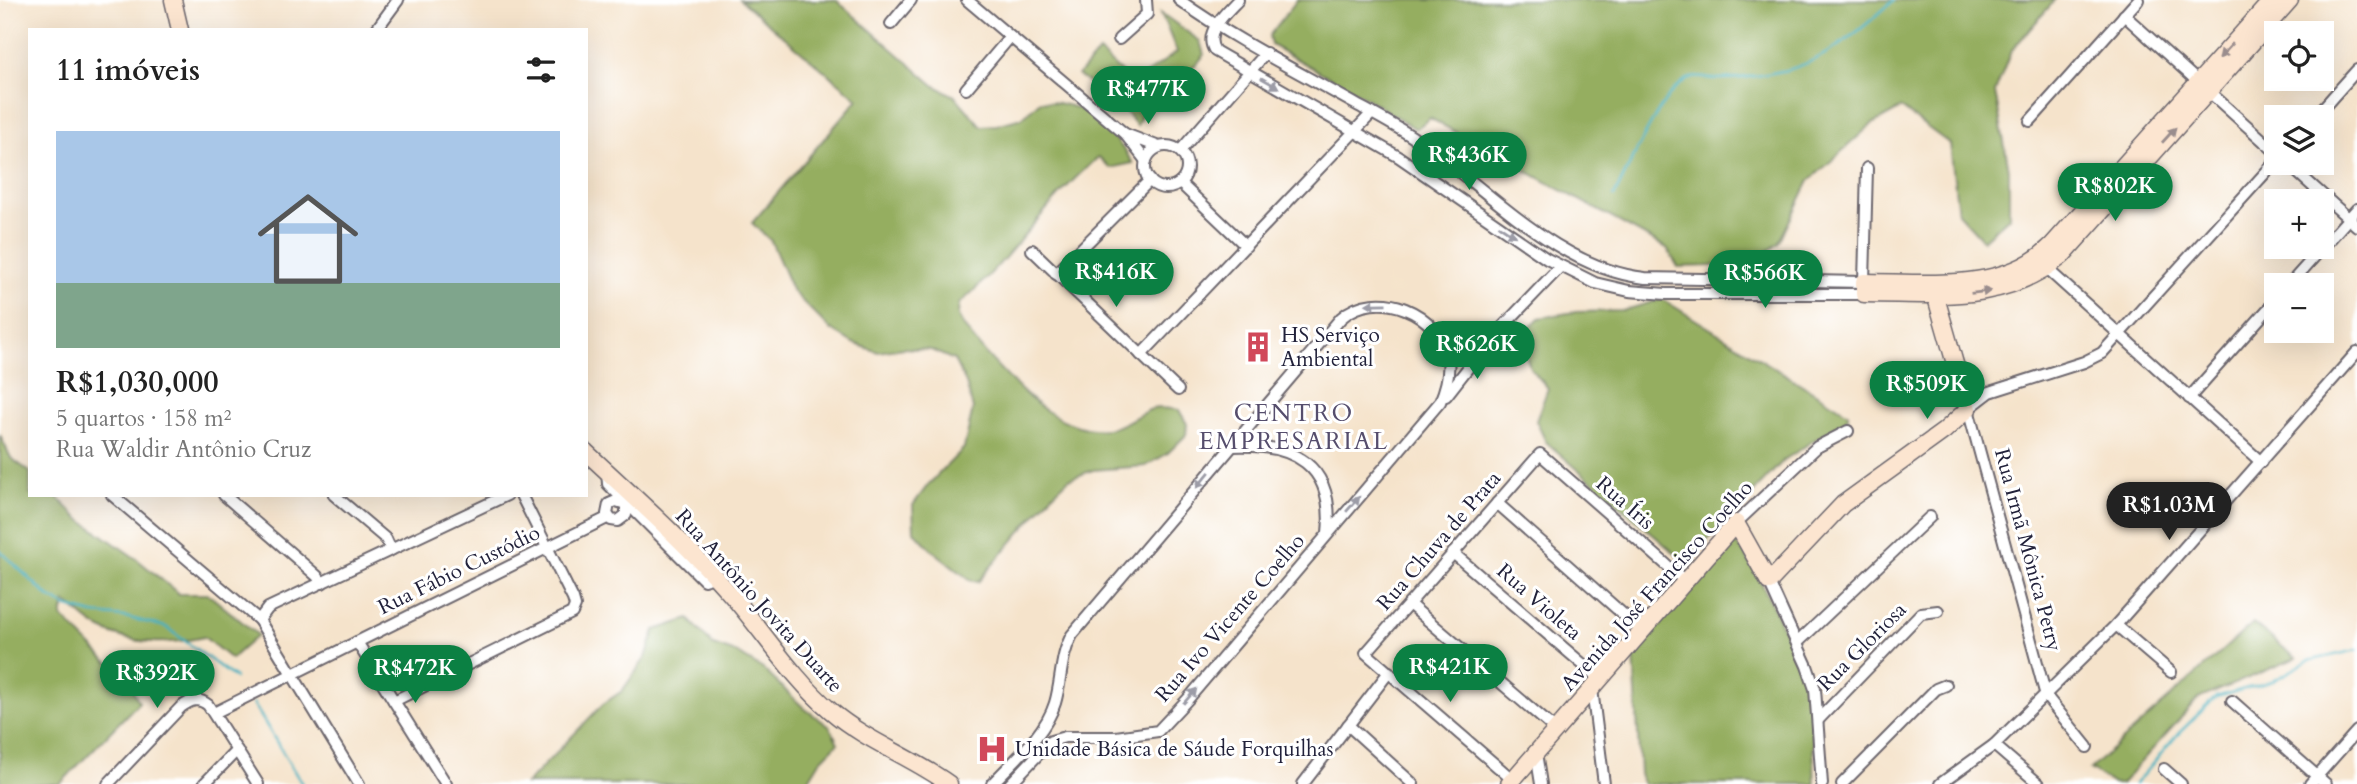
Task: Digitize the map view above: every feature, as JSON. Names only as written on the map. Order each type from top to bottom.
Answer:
[{"type":"street","points":[[173,0],[180,28]]},
{"type":"street","points":[[377,28],[398,0]]},
{"type":"street","points":[[891,24],[911,0]]},
{"type":"street","points":[[967,0],[1125,134],[1146,162]]},
{"type":"street","points":[[1119,39],[1147,14],[1146,0]]},
{"type":"street","points":[[1179,0],[1415,139],[1576,257],[1618,273],[1664,278],[1934,294],[1997,290],[2026,280],[2062,256],[2272,0]]},
{"type":"street","points":[[1238,0],[1216,24],[1211,46],[1215,51],[1399,157],[1560,267],[1595,283],[1666,294],[1864,288],[1959,281],[2002,274],[2033,262],[2290,0]]},
{"type":"street","points":[[2030,121],[2138,0]]},
{"type":"street","points":[[2124,15],[2264,141]]},
{"type":"street","points":[[966,89],[1010,37]]},
{"type":"street","points":[[1180,151],[1266,53]]},
{"type":"street","points":[[2326,105],[2357,70]]},
{"type":"street","points":[[1141,355],[1372,113]]},
{"type":"street","points":[[1125,134],[1159,147],[1173,147],[1184,156],[1187,170],[1180,183],[1168,188],[1155,185],[1145,168],[1149,155],[1159,147]]},
{"type":"street","points":[[1864,288],[1867,168]]},
{"type":"street","points":[[1769,582],[1843,504],[1944,431],[1990,392],[2093,359],[2119,335],[2264,174]]},
{"type":"street","points":[[2300,175],[2353,222]]},
{"type":"street","points":[[1056,274],[1150,180]]},
{"type":"street","points":[[1180,183],[1246,246]]},
{"type":"street","points":[[1480,213],[1479,204],[1492,198]]},
{"type":"street","points":[[2301,273],[2353,222],[2357,209]]},
{"type":"street","points":[[1032,250],[1178,390]]},
{"type":"street","name":"Rua Ivo Vicente Coelho","points":[[1060,737],[1116,737],[1158,731],[1188,699],[1489,341],[1560,267]]},
{"type":"street","points":[[2046,268],[2261,462]]},
{"type":"street","points":[[1616,288],[1620,283],[1618,273]]},
{"type":"street","name":"Rua Irmã Mônica Petry","points":[[1934,294],[2046,696]]},
{"type":"street","points":[[992,784],[1046,723],[1056,700],[1063,655],[1072,635],[1329,330],[1348,312],[1357,307],[1379,303],[1403,308],[1425,321],[1439,337],[1444,348],[1460,351],[1489,341]]},
{"type":"street","points":[[2189,398],[2264,314]]},
{"type":"street","name":"Rua Ivo Vicente Coelho","points":[[1440,402],[1448,381],[1444,348]]},
{"type":"street","points":[[1940,784],[1994,745],[2116,625],[2357,352]]},
{"type":"street","name":"Avenida José Francisco Coelho","points":[[1511,782],[1736,523],[1817,447],[1848,431]]},
{"type":"street","points":[[1231,446],[1278,448],[1297,455],[1307,463],[1316,473],[1327,499],[1328,533]]},
{"type":"street","name":"Rua Antônio Jovita Duarte","points":[[588,454],[694,554],[822,703],[847,723],[901,753],[948,784]]},
{"type":"street","name":"Rua Chuva de Prata","points":[[1389,672],[1366,653],[1540,454]]},
{"type":"street","name":"Rua Íris","points":[[1540,454],[1685,581]]},
{"type":"street","points":[[607,471],[608,484],[626,504],[704,580],[715,577]]},
{"type":"street","points":[[114,497],[259,620],[290,675],[359,784]]},
{"type":"street","points":[[226,497],[322,583]]},
{"type":"street","points":[[336,497],[386,539],[391,550]]},
{"type":"street","points":[[259,620],[268,608],[503,497]]},
{"type":"street","points":[[394,701],[570,615],[574,610],[573,599],[522,497]]},
{"type":"street","name":"Rua Fábio Custódio","points":[[214,713],[609,517],[609,504],[615,501],[626,504]]},
{"type":"street","points":[[1497,503],[1642,631]]},
{"type":"street","points":[[1797,643],[1930,517]]},
{"type":"street","points":[[1736,523],[1769,582],[1815,690],[1822,784]]},
{"type":"street","name":"Rua Violeta","points":[[1453,553],[1596,684]]},
{"type":"street","points":[[1409,604],[1556,730]]},
{"type":"street","name":"Rua Gloriosa","points":[[1818,720],[1921,612],[1938,611]]},
{"type":"street","points":[[2116,625],[2171,672]]},
{"type":"street","points":[[357,642],[446,784]]},
{"type":"street","points":[[1308,782],[1389,672],[1511,782]]},
{"type":"street","points":[[1596,684],[1604,784]]},
{"type":"street","points":[[1842,784],[1936,689],[1946,685]]},
{"type":"street","points":[[2046,696],[2087,747]]},
{"type":"street","points":[[108,784],[194,699],[202,700],[214,713],[258,784]]},
{"type":"street","points":[[2232,701],[2318,781],[2357,731]]},
{"type":"street","points":[[1010,784],[1046,745],[1060,737],[1046,723]]},
{"type":"street","points":[[1348,725],[1413,784]]},
{"type":"street","points":[[1994,745],[2039,784]]},
{"type":"street","points":[[204,784],[237,750]]},
{"type":"street","points":[[1536,753],[1541,784]]},
{"type":"street","points":[[2164,769],[2181,784]]},
{"type":"green space","points":[[740,0],[836,0],[935,86],[955,96],[981,126],[1022,118],[1040,101],[1073,106],[1096,118],[1133,163],[1110,168],[1099,157],[1062,192],[995,269],[959,304],[958,315],[970,335],[1006,375],[1037,404],[1061,419],[1088,428],[1107,429],[1119,426],[1152,409],[1172,409],[1179,410],[1187,424],[1186,435],[1168,453],[1146,466],[1093,470],[1069,479],[1051,496],[978,582],[970,580],[931,549],[914,531],[913,505],[928,485],[964,448],[973,409],[966,383],[954,360],[931,350],[904,348],[878,352],[853,343],[830,329],[793,292],[771,241],[752,223],[858,99]]},
{"type":"green space","points":[[1297,0],[2055,0],[2011,51],[1995,92],[2009,170],[2009,217],[1983,240],[1958,213],[1950,144],[1901,108],[1872,124],[1809,181],[1778,244],[1748,265],[1678,267],[1667,248],[1430,118],[1416,129],[1353,90],[1271,45],[1269,36]]},
{"type":"green space","points":[[1161,13],[1200,41],[1204,55],[1196,65],[1169,80],[1159,89],[1148,103],[1137,126],[1125,111],[1078,75],[1099,52],[1122,73],[1136,81],[1177,52]]},
{"type":"green space","points":[[1662,299],[1848,413],[1848,418],[1784,460],[1686,563],[1546,442],[1536,421],[1548,388],[1530,368],[1524,349],[1526,331],[1539,318],[1574,312],[1622,311]]},
{"type":"green space","points":[[0,435],[11,458],[28,471],[28,497],[57,497],[77,517],[138,560],[179,594],[208,594],[258,635],[231,659],[204,637],[151,642],[113,634],[92,623],[65,602],[62,617],[105,660],[124,673],[139,702],[60,784],[0,784]]},
{"type":"green space","points":[[1732,539],[1745,554],[1762,584],[1802,668],[1811,702],[1815,784],[1643,784],[1640,774],[1634,654]]},
{"type":"green space","points":[[689,619],[713,645],[736,653],[763,669],[804,708],[830,727],[838,743],[820,761],[806,784],[526,784],[603,704],[622,691],[646,657],[655,630]]},
{"type":"green space","points":[[2253,623],[2296,658],[2198,699],[2121,784],[2113,784],[2090,769]]},
{"type":"waterway","points":[[1614,196],[1654,118],[1673,91],[1683,82],[1695,78],[1756,76],[1810,62],[1855,34],[1894,0]]},
{"type":"waterway","points":[[0,551],[49,597],[65,606],[93,614],[125,617],[166,627],[235,678]]},
{"type":"waterway","points":[[2135,784],[2178,734],[2216,697],[2273,681],[2308,661],[2357,650]]},
{"type":"waterway","points":[[253,703],[302,784]]},
{"type":"place","name":"HS Serviço Ambiental","points":[[1258,347]]},
{"type":"place","name":"Unidade Básica de Sáude Forquilhas","points":[[992,749]]},
{"type":"district","name":"CENTRO EMPRESARIAL","points":[[1294,427]]}]
